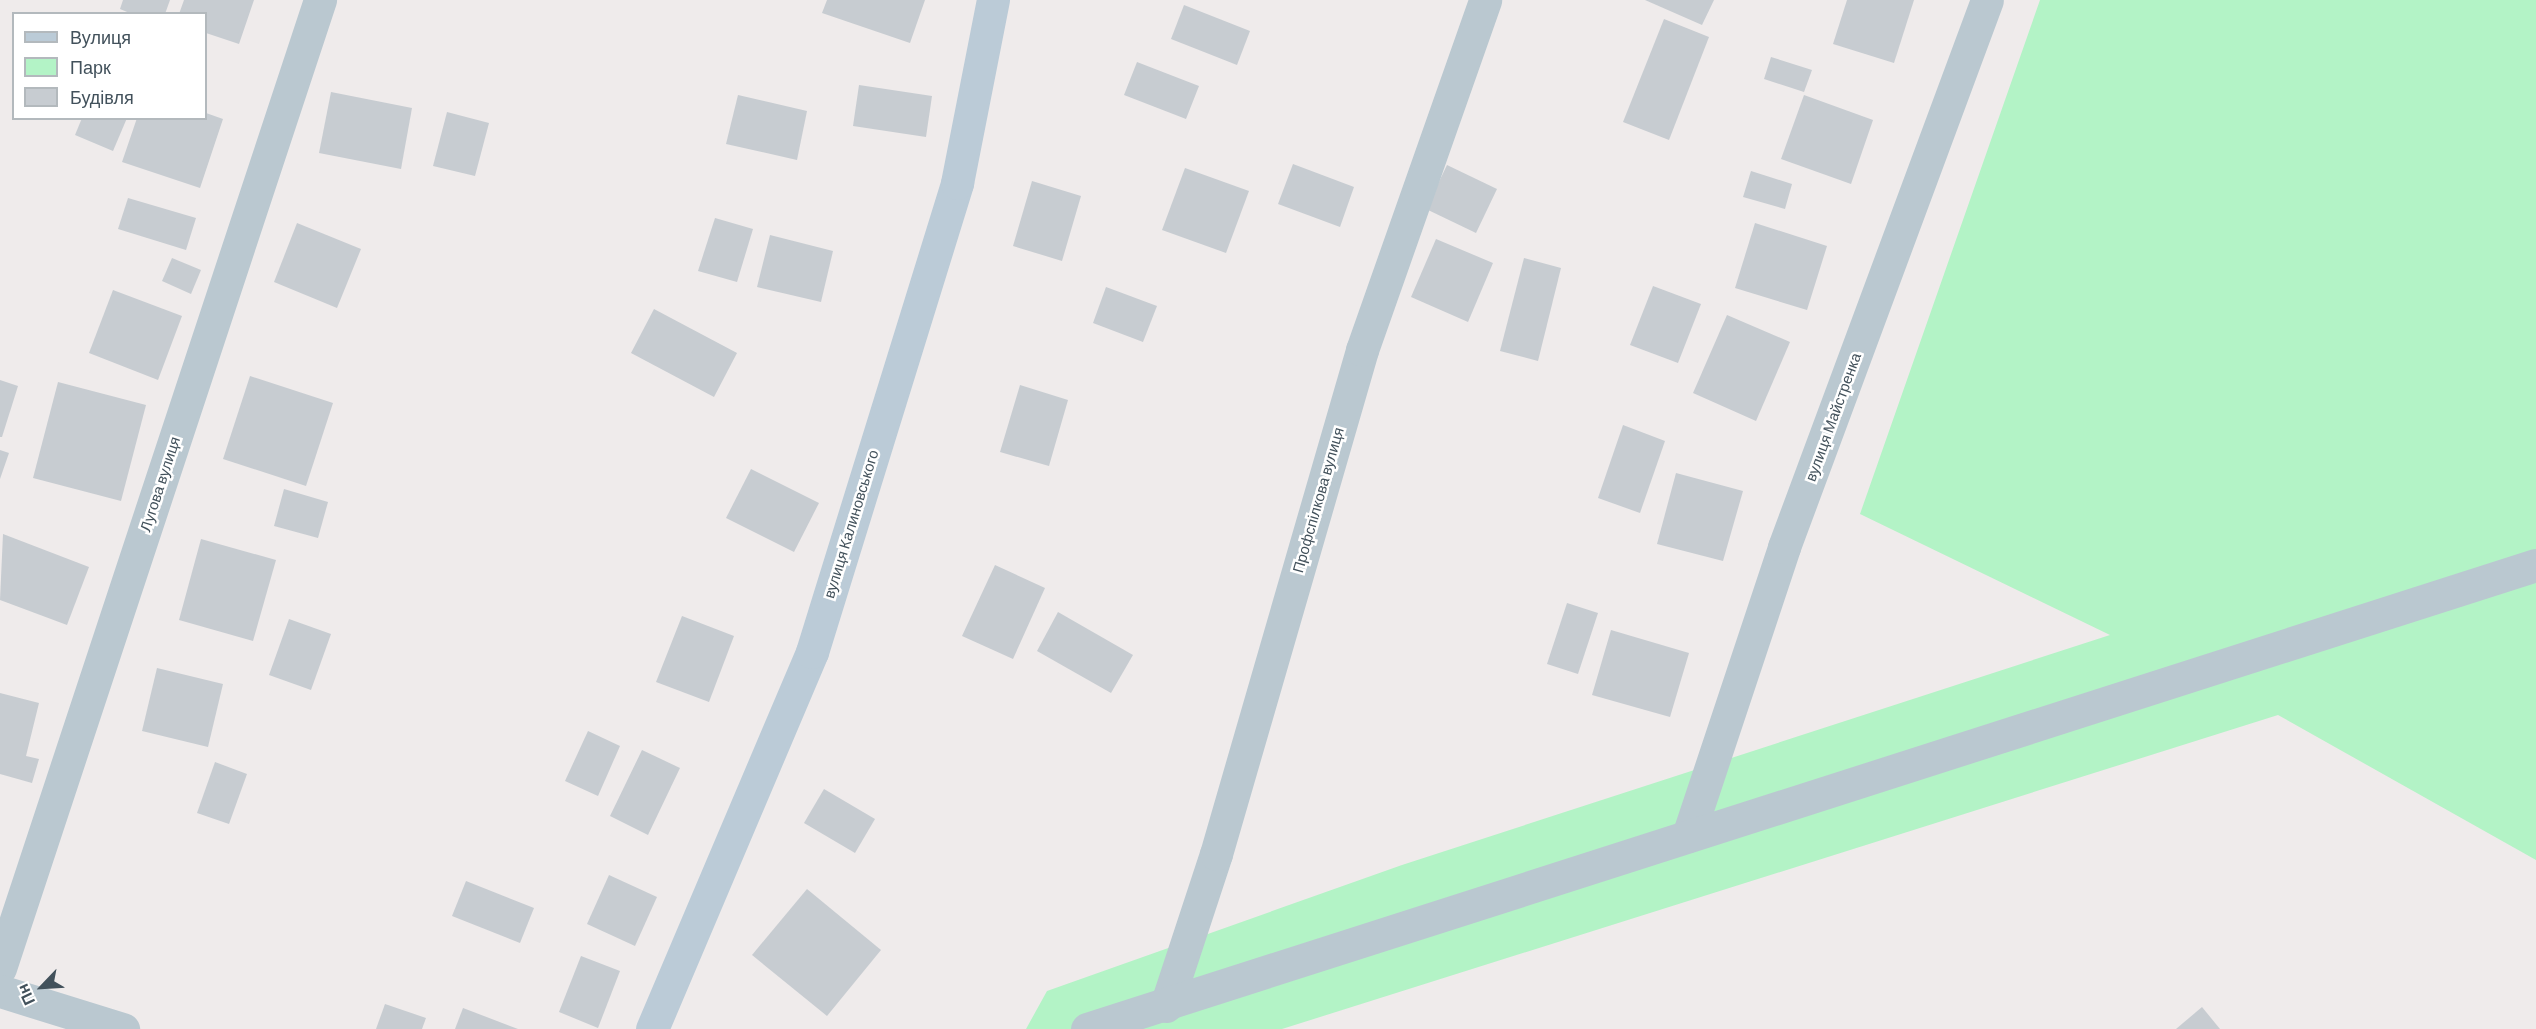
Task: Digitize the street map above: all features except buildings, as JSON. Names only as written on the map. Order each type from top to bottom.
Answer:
[{"type":"main road","name":"вулиця Калиновського","points":[[652,1029],[812,652],[957,183],[993,0]]},
{"type":"street","name":"Лугова вулиця","points":[[0,968],[320,0]]},
{"type":"street","name":"Профспілкова вулиця","points":[[1166,1006],[1216,854],[1362,350],[1485,0]]},
{"type":"street","name":"вулиця Майстренка","points":[[1688,836],[1784,547],[1987,0]]},
{"type":"street","points":[[1087,1029],[1166,1006],[1688,836],[2536,565]]},
{"type":"street","points":[[0,991],[123,1029]]},
{"type":"green space","points":[[2040,0],[2536,0],[2536,860],[2278,715],[1282,1029],[1026,1029],[1047,991],[1402,865],[2110,635],[1860,514]]}]
